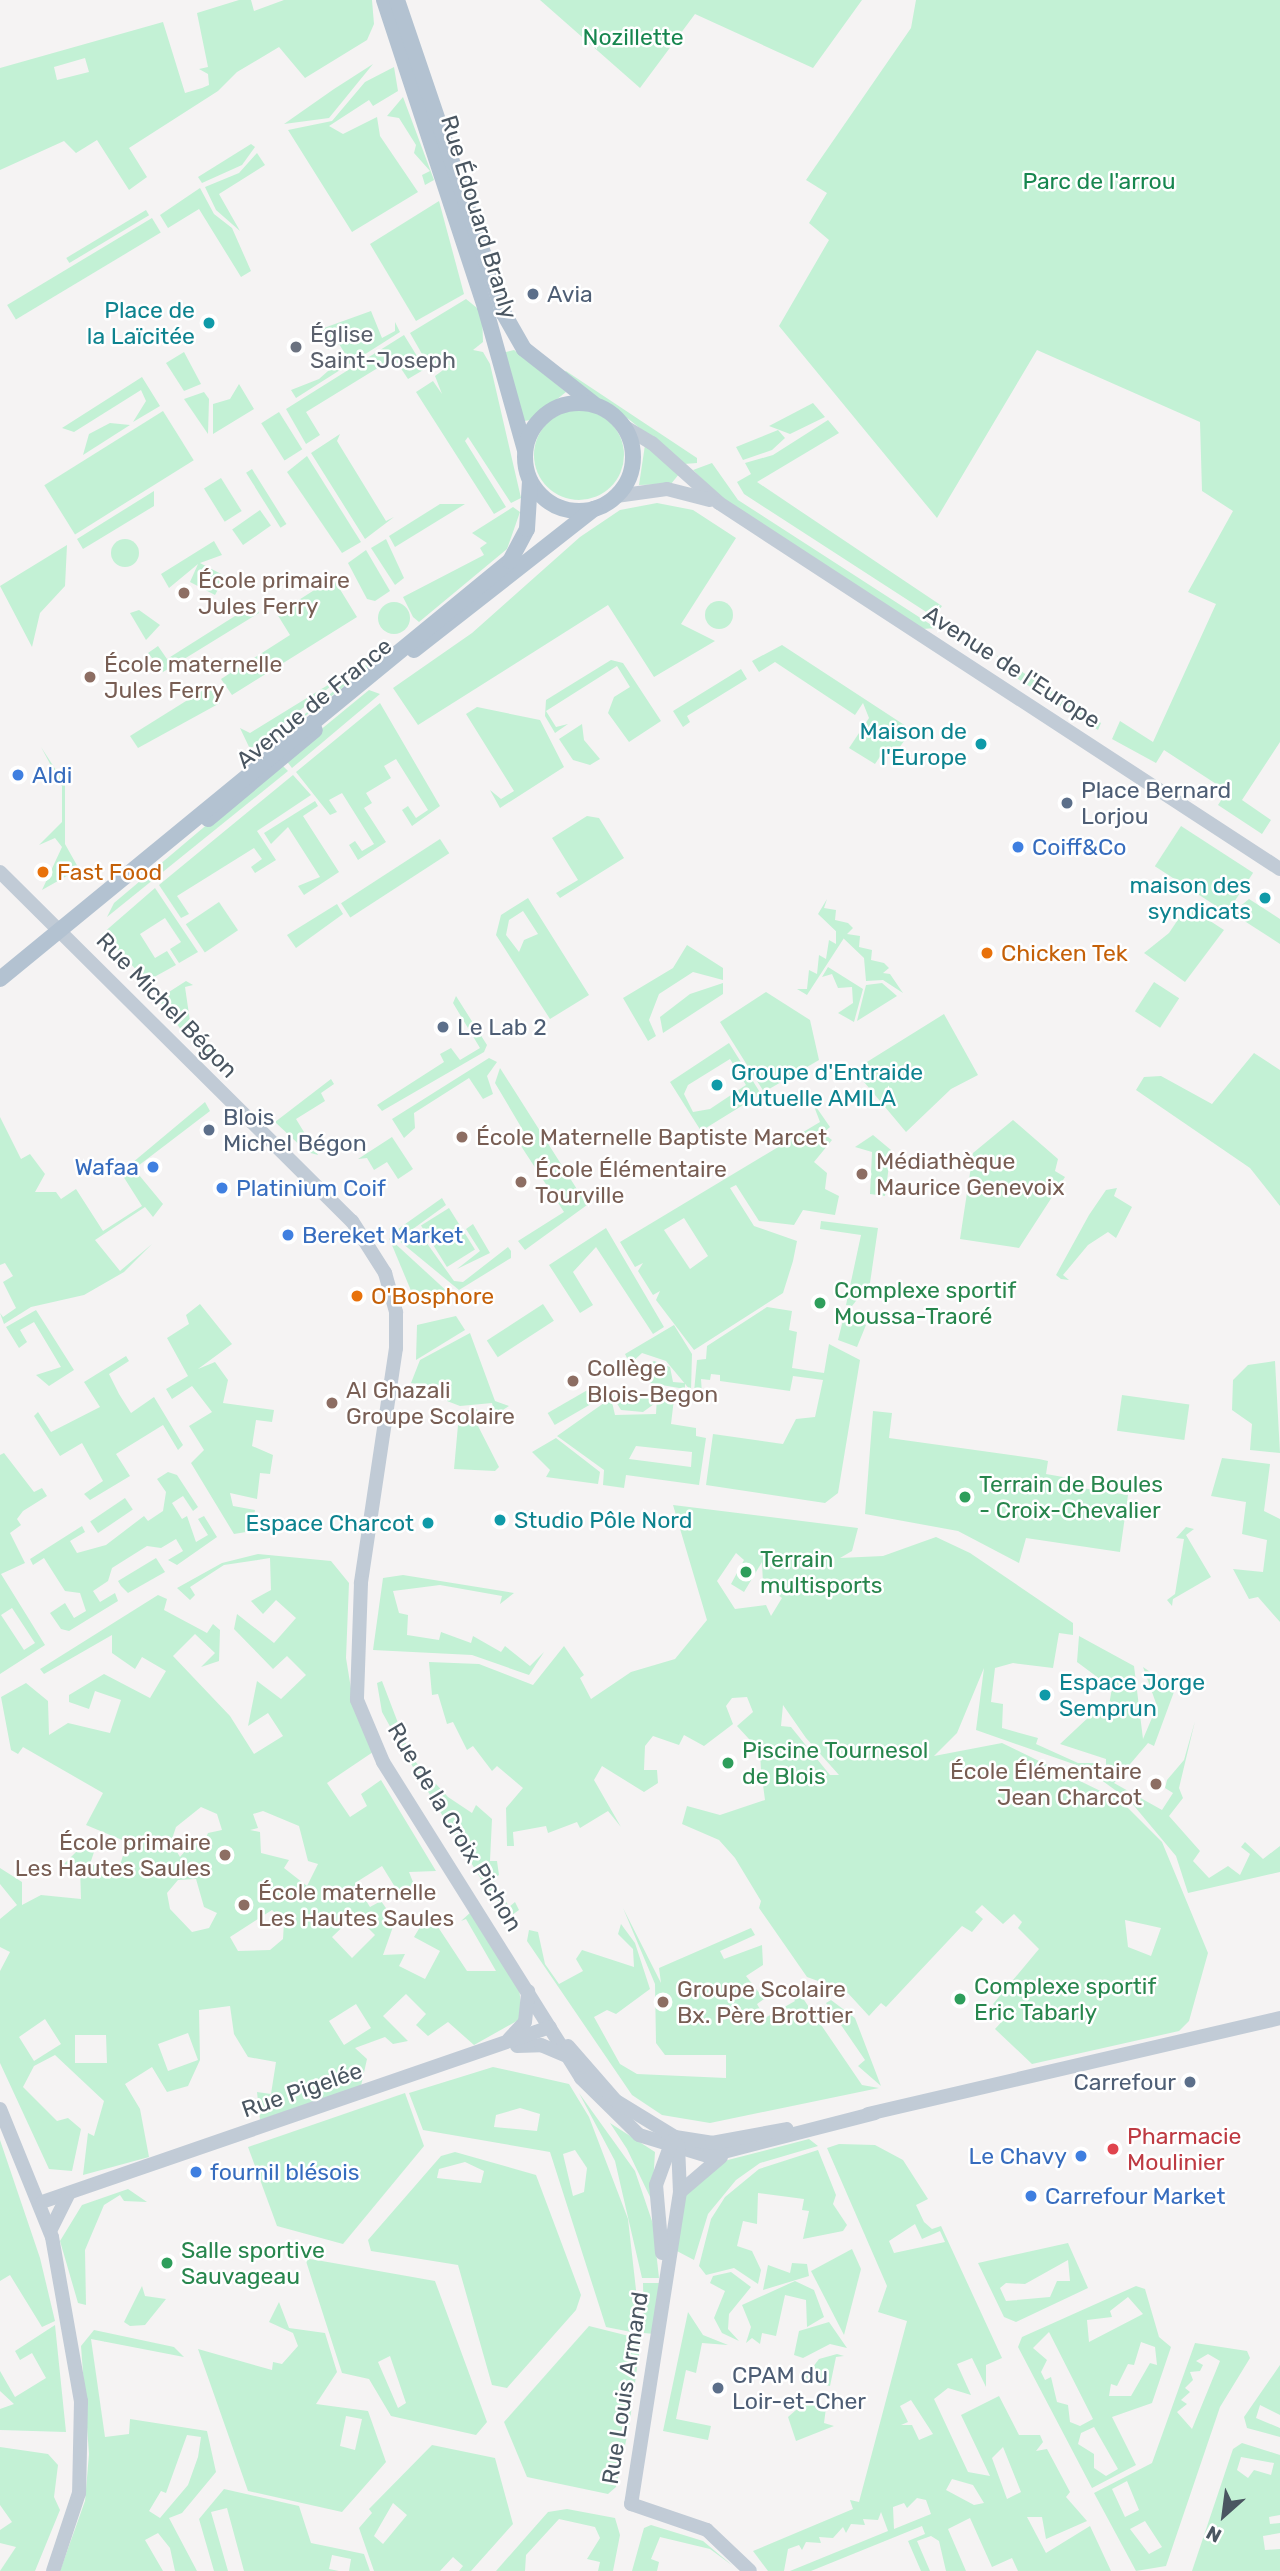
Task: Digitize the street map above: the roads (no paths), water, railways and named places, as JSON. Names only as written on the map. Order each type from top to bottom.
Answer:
[{"type":"main road","name":"Rue Édouard Branly","points":[[384,0],[485,307],[525,450]]},
{"type":"main road","name":"Rue Édouard Branly","points":[[397,0],[503,314],[523,349],[594,404]]},
{"type":"main road","points":[[594,404],[625,427],[633,463],[616,496],[594,509],[557,506],[530,481],[525,450],[536,425],[557,406],[594,404]]},
{"type":"main road","name":"Avenue de France","points":[[0,979],[62,930],[256,763],[510,561],[527,529],[530,481]]},
{"type":"main road","name":"Avenue de France","points":[[62,930],[88,921],[376,680],[594,509]]},
{"type":"street","name":"Avenue de l'Europe","points":[[625,427],[685,472],[719,503],[1280,869]]},
{"type":"street","name":"Avenue de l'Europe","points":[[616,496],[667,489],[719,503]]},
{"type":"street","name":"Rue Michel Bégon","points":[[0,873],[62,930],[352,1221],[385,1273],[396,1312],[396,1348],[366,1556]]},
{"type":"street","name":"Rue de la Croix Pichon","points":[[366,1556],[354,1656],[367,1728],[550,2027]]},
{"type":"street","points":[[497,2048],[522,2029],[527,1989]]},
{"type":"street","points":[[680,2192],[726,2154],[875,2113],[1280,2018]]},
{"type":"street","points":[[550,2027],[568,2058],[618,2120],[674,2145],[726,2154]]},
{"type":"street","points":[[550,2027],[616,2101],[674,2145],[712,2143],[875,2113]]},
{"type":"street","name":"Rue Pigelée","points":[[42,2202],[497,2048],[550,2027]]},
{"type":"street","points":[[497,2048],[541,2045],[568,2058]]},
{"type":"street","points":[[0,2109],[42,2202],[50,2231],[81,2401],[79,2493],[52,2571]]},
{"type":"street","points":[[665,2279],[680,2192],[674,2145]]},
{"type":"street","points":[[665,2279],[656,2185],[674,2145]]},
{"type":"street","points":[[34,2183],[69,2193],[50,2231]]},
{"type":"street","name":"Rue Louis Armand","points":[[665,2279],[631,2504],[707,2530],[750,2571]]},
{"type":"place","name":"Avia","points":[[533,294]]},
{"type":"place","name":"Place de la Laïcitée","points":[[209,323]]},
{"type":"place","name":"Église Saint-Joseph","points":[[296,347]]},
{"type":"place","name":"École primaire Jules Ferry","points":[[184,593]]},
{"type":"place","name":"École maternelle Jules Ferry","points":[[90,677]]},
{"type":"place","name":"Maison de l'Europe","points":[[981,744]]},
{"type":"place","name":"Aldi","points":[[18,775]]},
{"type":"place","name":"Place Bernard Lorjou","points":[[1067,803]]},
{"type":"place","name":"Coiff&Co","points":[[1018,847]]},
{"type":"place","name":"Fast Food","points":[[43,872]]},
{"type":"place","name":"maison des syndicats","points":[[1265,898]]},
{"type":"place","name":"Chicken Tek","points":[[987,953]]},
{"type":"place","name":"Le Lab 2","points":[[443,1027]]},
{"type":"place","name":"Groupe d'Entraide Mutuelle AMILA","points":[[717,1085]]},
{"type":"place","name":"Blois Michel Bégon","points":[[209,1130]]},
{"type":"place","name":"École Maternelle Baptiste Marcet","points":[[462,1137]]},
{"type":"place","name":"Wafaa","points":[[153,1167]]},
{"type":"place","name":"Médiathèque Maurice Genevoix","points":[[862,1174]]},
{"type":"place","name":"École Élémentaire Tourville","points":[[521,1182]]},
{"type":"place","name":"Platinium Coif","points":[[222,1188]]},
{"type":"place","name":"Bereket Market","points":[[288,1235]]},
{"type":"place","name":"O'Bosphore","points":[[357,1296]]},
{"type":"place","name":"Complexe sportif Moussa-Traoré","points":[[820,1303]]},
{"type":"place","name":"Collège Blois-Begon","points":[[573,1381]]},
{"type":"place","name":"Al Ghazali Groupe Scolaire","points":[[332,1403]]},
{"type":"place","name":"Terrain de Boules - Croix-Chevalier","points":[[965,1497]]},
{"type":"place","name":"Studio Pôle Nord","points":[[500,1520]]},
{"type":"place","name":"Espace Charcot","points":[[428,1523]]},
{"type":"place","name":"Terrain multisports","points":[[746,1572]]},
{"type":"place","name":"Espace Jorge Semprun","points":[[1045,1695]]},
{"type":"place","name":"Piscine Tournesol de Blois","points":[[728,1763]]},
{"type":"place","name":"École Élémentaire Jean Charcot","points":[[1156,1784]]},
{"type":"place","name":"École primaire Les Hautes Saules","points":[[225,1855]]},
{"type":"place","name":"École maternelle Les Hautes Saules","points":[[244,1905]]},
{"type":"place","name":"Complexe sportif Eric Tabarly","points":[[960,1999]]},
{"type":"place","name":"Groupe Scolaire Bx. Père Brottier","points":[[663,2002]]},
{"type":"place","name":"Carrefour","points":[[1190,2082]]},
{"type":"place","name":"Pharmacie Moulinier","points":[[1113,2149]]},
{"type":"place","name":"Le Chavy","points":[[1081,2156]]},
{"type":"place","name":"fournil blésois","points":[[196,2172]]},
{"type":"place","name":"Carrefour Market","points":[[1031,2196]]},
{"type":"place","name":"Salle sportive Sauvageau","points":[[167,2263]]},
{"type":"place","name":"CPAM du Loir-et-Cher","points":[[718,2388]]},
{"type":"park label","name":"Nozillette","points":[[633,37]]},
{"type":"park label","name":"Parc de l'arrou","points":[[1099,181]]}]
